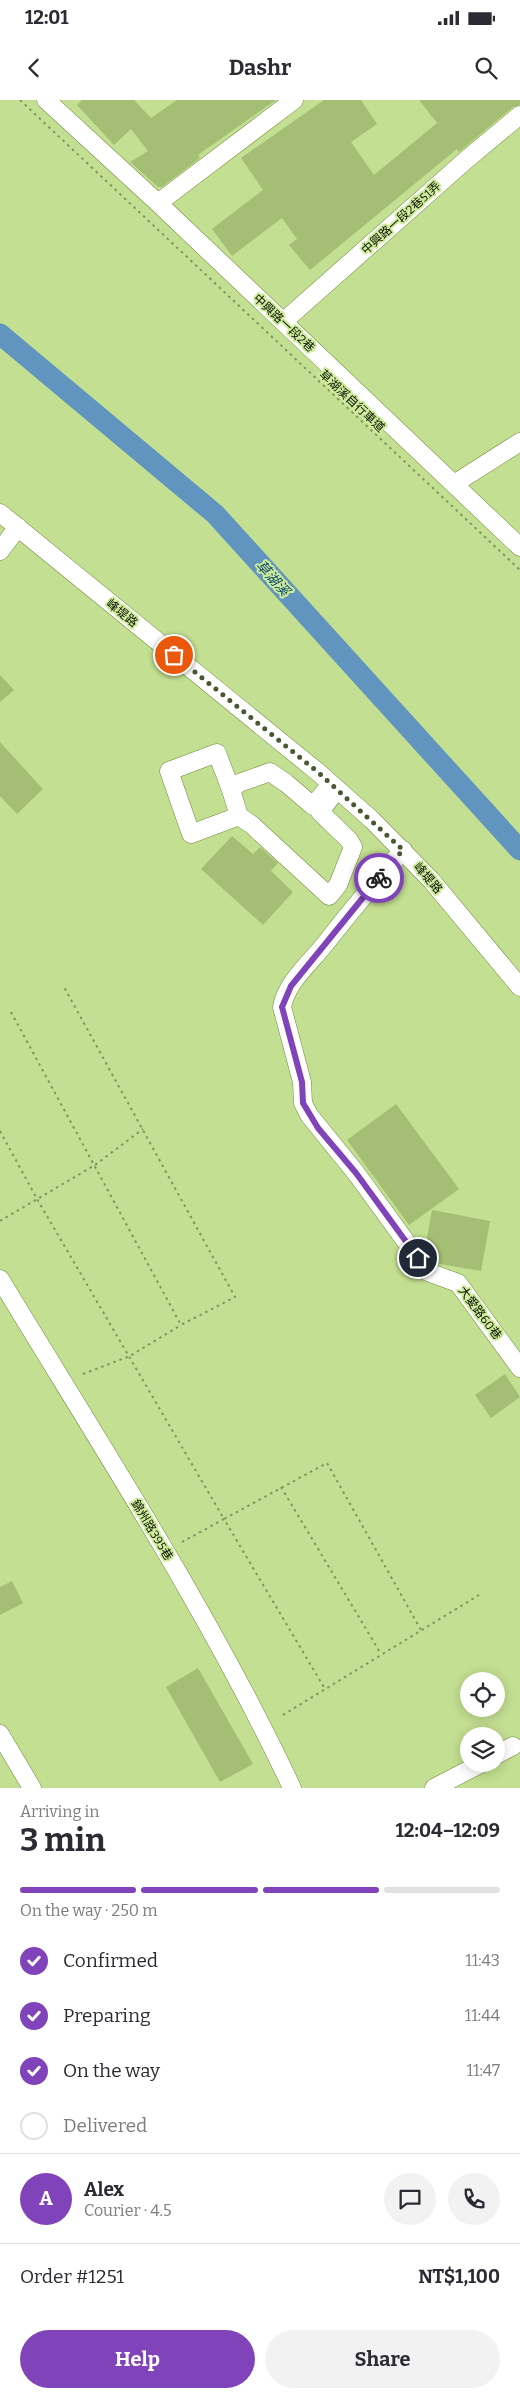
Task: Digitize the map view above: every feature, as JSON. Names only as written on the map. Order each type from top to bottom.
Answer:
[{"type":"street","name":"中興路一段2巷","points":[[46,100],[158,203],[520,547]]},
{"type":"street","points":[[158,203],[294,100]]},
{"type":"street","name":"中興路一段2巷51弄","points":[[283,322],[466,160],[520,115]]},
{"type":"street","points":[[454,484],[520,442]]},
{"type":"street","name":"峰堤路","points":[[0,513],[334,786],[403,850],[520,987]]},
{"type":"street","points":[[0,551],[18,527]]},
{"type":"street","points":[[239,816],[191,834],[168,772],[217,754],[239,816],[252,825],[329,896],[338,885],[353,847],[349,840],[320,812],[334,786]]},
{"type":"street","points":[[231,790],[240,783],[270,772],[313,806],[334,786]]},
{"type":"street","name":"大愛路60巷","points":[[403,850],[343,919],[291,986],[283,1000],[282,1007],[302,1082],[303,1103],[318,1128],[356,1173],[428,1272],[458,1283],[520,1368]]},
{"type":"street","name":"錦州路395巷","points":[[0,1279],[192,1596],[267,1735],[292,1788]]},
{"type":"street","points":[[0,1734],[32,1788]]},
{"type":"street","points":[[505,1750],[513,1746]]},
{"type":"street","points":[[434,1788],[465,1772]]},
{"type":"path","name":"草湖溪自行車道","points":[[20,100],[520,570]]},
{"type":"path","points":[[64,987],[235,1297],[181,1325],[130,1356],[83,1374]]},
{"type":"path","points":[[12,1012],[181,1325]]},
{"type":"path","points":[[0,1221],[95,1165],[143,1129]]},
{"type":"path","points":[[0,1131],[37,1199],[325,1689]]},
{"type":"path","points":[[182,1542],[326,1463],[421,1630]]},
{"type":"path","points":[[282,1487],[381,1654]]},
{"type":"path","points":[[283,1715],[479,1595]]},
{"type":"building","points":[[82,100],[134,100],[151,118],[177,100],[276,100],[198,155],[200,158],[162,187],[158,187],[130,162],[148,151],[131,129],[114,145],[77,105]]},
{"type":"building","points":[[324,100],[361,100],[377,124],[351,142],[374,175],[437,123],[419,100],[520,100],[520,105],[513,107],[459,152],[457,149],[310,270],[289,245],[297,239],[282,218],[232,256],[212,229],[263,190],[241,158]]},
{"type":"building","points":[[0,675],[14,690],[0,702]]},
{"type":"building","points":[[0,742],[43,789],[17,814],[0,796]]},
{"type":"building","points":[[232,836],[253,854],[260,847],[278,863],[271,871],[293,892],[263,925],[201,869]]},
{"type":"building","points":[[396,1104],[459,1189],[409,1225],[347,1140]]},
{"type":"building","points":[[432,1210],[490,1221],[481,1271],[434,1263],[425,1249]]},
{"type":"building","points":[[505,1374],[520,1397],[491,1418],[475,1395]]},
{"type":"building","points":[[12,1581],[23,1603],[0,1615],[0,1587]]},
{"type":"building","points":[[198,1668],[253,1764],[220,1782],[166,1687]]},
{"type":"waterway","name":"草湖溪","points":[[0,334],[215,514],[520,850]]},
{"type":"way so far","points":[[174,655],[319,773],[362,810],[403,850],[379,878]]},
{"type":"route","points":[[379,878],[343,919],[291,986],[283,1000],[282,1007],[302,1082],[301,1096],[309,1115],[356,1173],[418,1258]]}]
